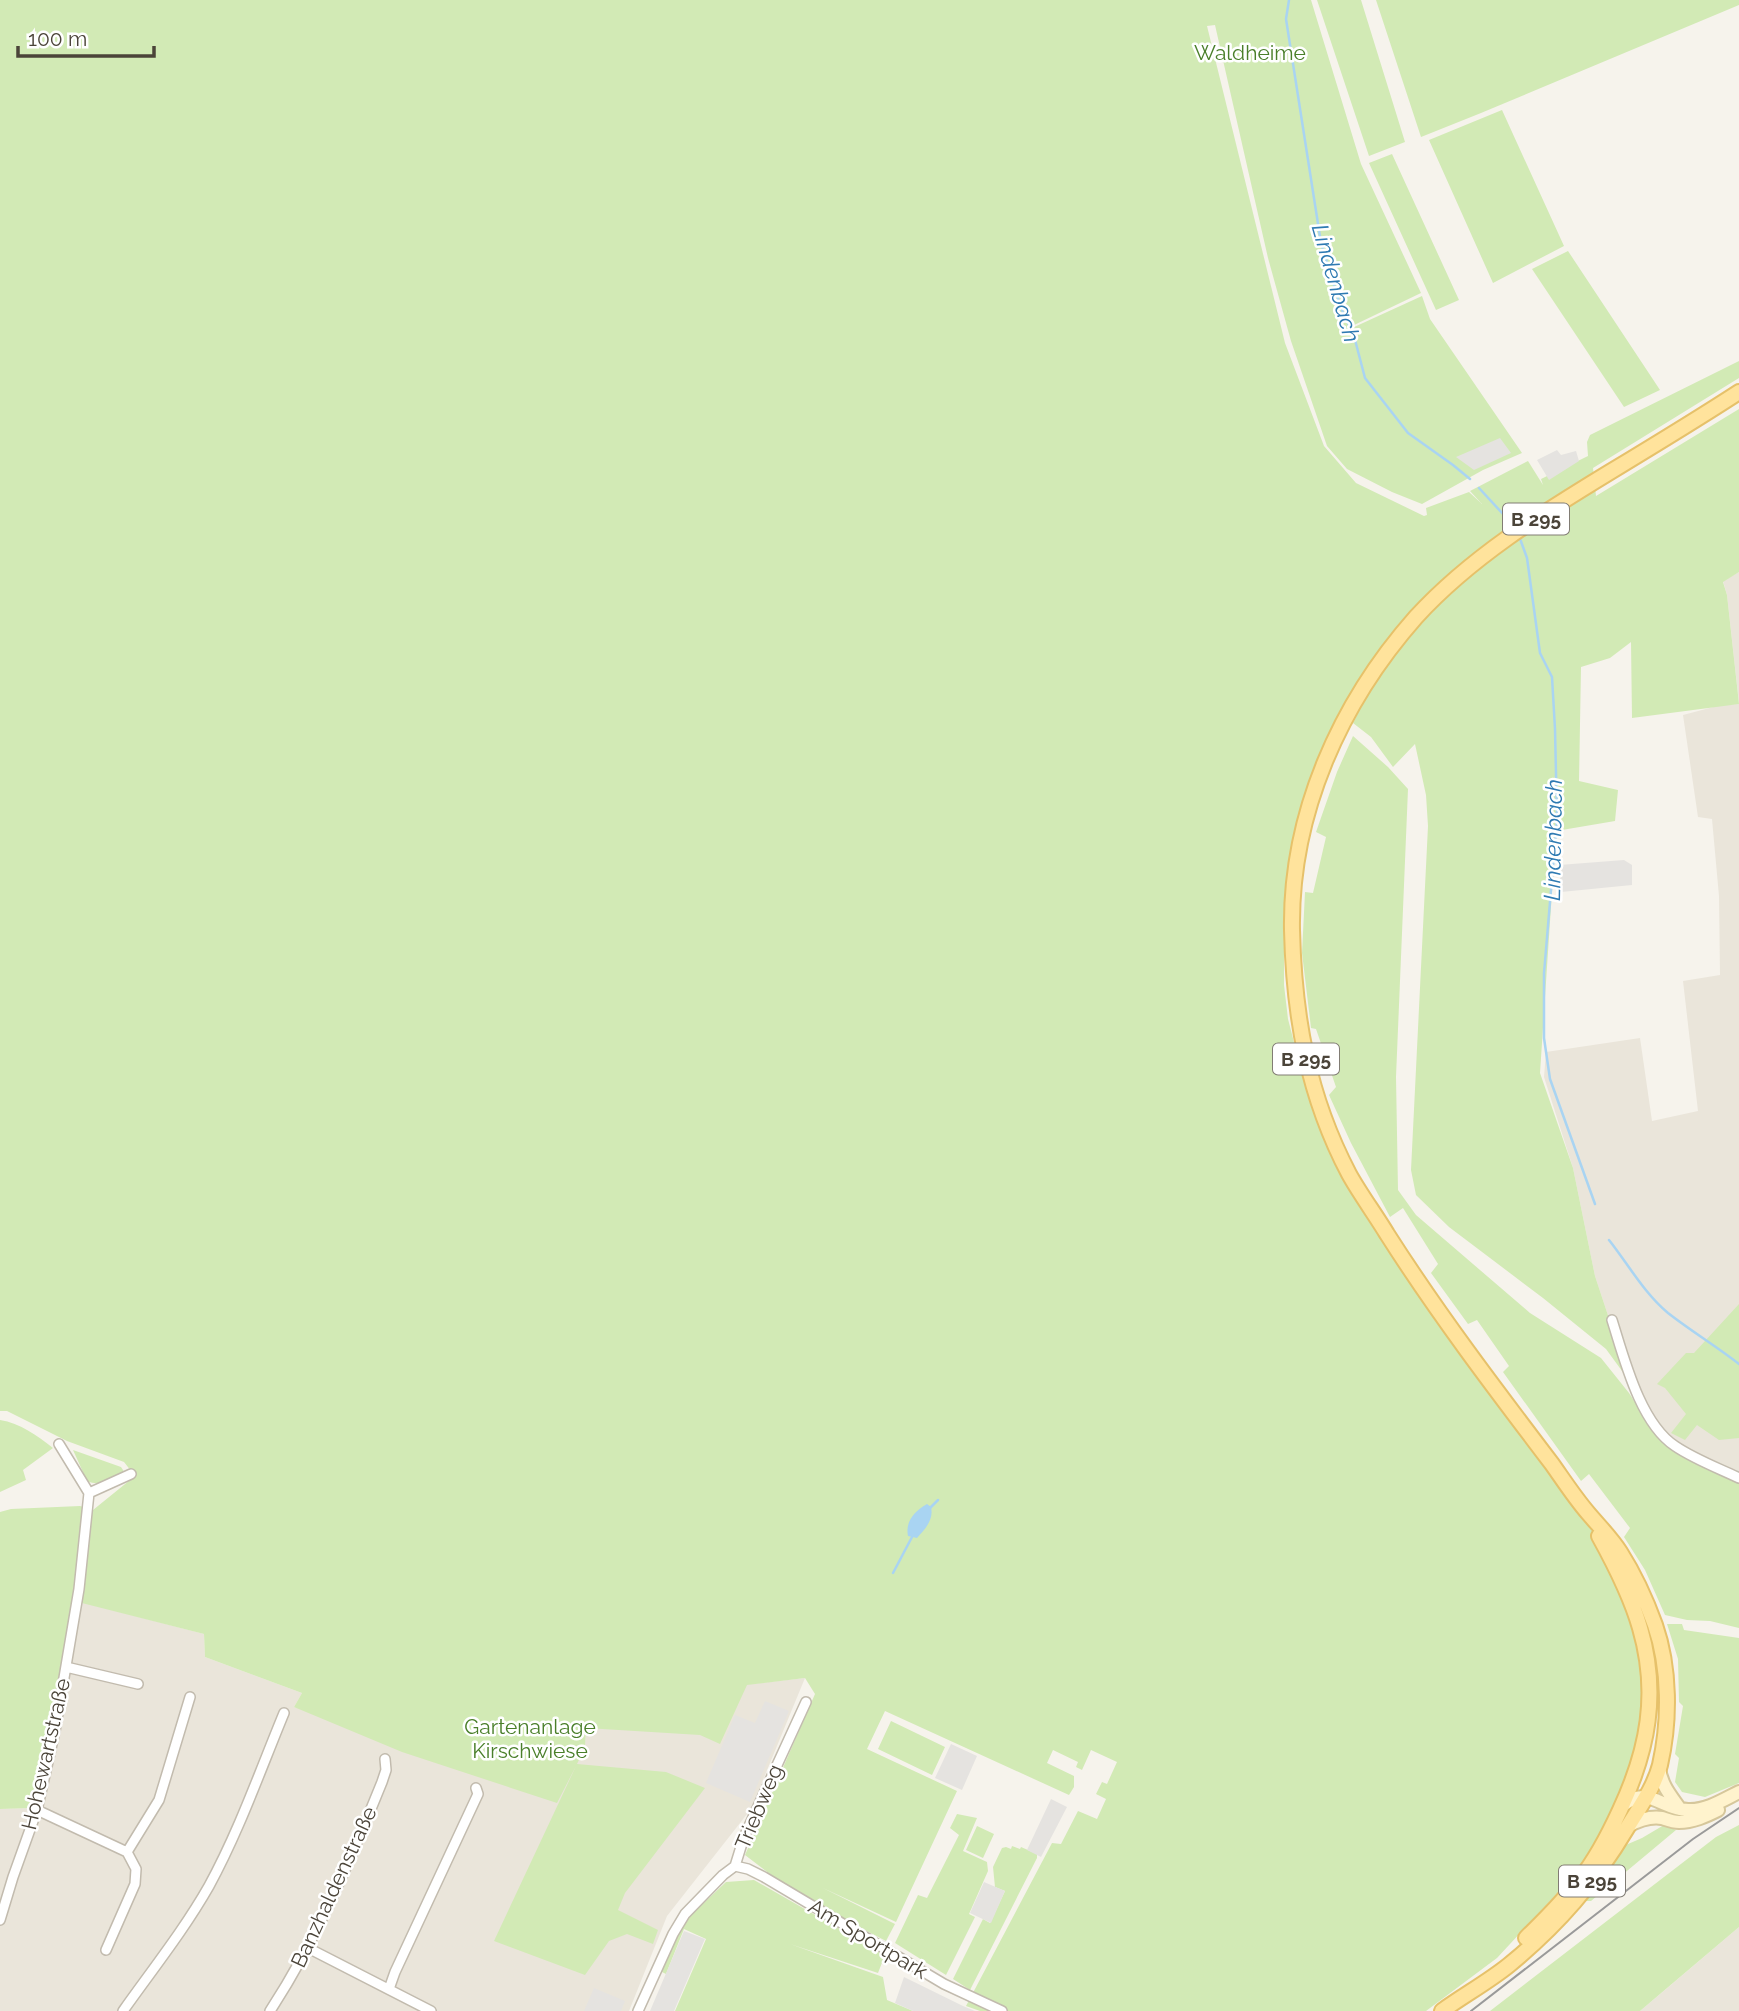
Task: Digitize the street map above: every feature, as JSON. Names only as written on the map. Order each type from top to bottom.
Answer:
[{"type":"main road","name":"B 295","points":[[1442,2011],[1505,1968],[1565,1913],[1591,1883],[1628,1826],[1659,1768],[1665,1734],[1666,1694],[1663,1662],[1656,1628],[1620,1551],[1585,1510],[1407,1265],[1349,1174],[1331,1133],[1309,1072],[1300,1032],[1293,977],[1292,905],[1303,827],[1326,756],[1348,713],[1386,654],[1415,619],[1459,576],[1527,524],[1739,392]]},
{"type":"main road","name":"B 295","points":[[1472,1989],[1564,1899],[1593,1861],[1622,1806],[1644,1746],[1649,1706],[1645,1651],[1634,1610],[1616,1568],[1585,1510]]},
{"type":"main road","points":[[1659,1768],[1664,1786],[1681,1809]]},
{"type":"main road","points":[[1635,1774],[1644,1798],[1659,1818]]},
{"type":"main road","points":[[1622,1806],[1630,1799],[1644,1798],[1681,1809],[1697,1810],[1739,1792]]},
{"type":"main road","points":[[1628,1826],[1638,1821],[1659,1818],[1684,1822],[1704,1816],[1739,1799]]},
{"type":"street","points":[[1612,1320],[1634,1388],[1655,1427],[1674,1445],[1739,1478]]},
{"type":"street","points":[[59,1444],[89,1493],[131,1474]]},
{"type":"street","name":"Hohewartstraße","points":[[0,1920],[37,1810],[55,1731],[79,1589],[89,1493]]},
{"type":"street","name":"Hohewartstraße","points":[[66,1667],[138,1684]]},
{"type":"street","points":[[127,1852],[159,1800],[190,1698]]},
{"type":"street","name":"Triebweg","points":[[638,2011],[685,1914],[735,1866],[744,1837],[806,1702]]},
{"type":"street","points":[[123,2011],[166,1951],[224,1857],[285,1713]]},
{"type":"street","name":"Banzhaldenstraße","points":[[270,2011],[308,1948],[356,1846],[387,1770],[385,1759]]},
{"type":"street","points":[[389,1989],[478,1794],[476,1788]]},
{"type":"street","points":[[37,1810],[127,1852],[135,1869],[135,1885],[106,1950]]},
{"type":"street","name":"Am Sportpark","points":[[735,1866],[765,1877],[944,1984],[1002,2011]]},
{"type":"street","points":[[308,1948],[431,2011]]},
{"type":"shaded area","points":[[1500,438],[1511,453],[1474,470],[1456,457]]},
{"type":"shaded area","points":[[1557,450],[1561,455],[1576,451],[1579,461],[1549,480],[1537,460]]},
{"type":"shaded area","points":[[1739,572],[1739,703],[1727,595],[1723,581]]},
{"type":"shaded area","points":[[1739,704],[1739,1481],[1672,1447],[1636,1400],[1595,1276],[1573,1168],[1544,1077],[1546,1052],[1640,1038],[1652,1121],[1698,1111],[1683,981],[1720,975],[1719,896],[1712,819],[1698,817],[1683,715],[1721,705]]},
{"type":"shaded area","points":[[1624,860],[1632,865],[1632,885],[1561,892],[1559,865]]},
{"type":"shaded area","points":[[74,1600],[204,1634],[205,1657],[302,1693],[294,1707],[585,1747],[587,1693],[688,1691],[805,1678],[751,1809],[667,1916],[629,2011],[0,2011],[0,1809],[32,1808]]},
{"type":"shaded area","points":[[765,1701],[789,1711],[750,1802],[706,1783],[735,1715],[755,1723]]},
{"type":"shaded area","points":[[951,1744],[977,1756],[962,1790],[935,1778]]},
{"type":"shaded area","points":[[1051,1799],[1067,1807],[1041,1857],[1027,1850]]},
{"type":"shaded area","points":[[984,1882],[1005,1891],[991,1923],[970,1913]]},
{"type":"shaded area","points":[[1739,1927],[1739,2011],[1640,2011],[1665,1990]]},
{"type":"shaded area","points":[[684,1931],[705,1939],[674,2011],[650,2011]]},
{"type":"shaded area","points":[[904,1977],[975,2011],[913,2011],[895,2003]]},
{"type":"shaded area","points":[[594,1988],[625,2001],[621,2011],[584,2011]]},
{"type":"green space","points":[[0,0],[1311,0],[1361,164],[1421,293],[1352,328],[1422,296],[1430,319],[1522,453],[1483,470],[1422,504],[1347,469],[1327,446],[1291,341],[1268,258],[1215,25],[1207,26],[1285,343],[1324,446],[1356,483],[1424,516],[1427,515],[1426,508],[1469,492],[1482,504],[1470,491],[1528,461],[1543,485],[1541,479],[1588,456],[1587,442],[1590,435],[1739,361],[1739,378],[1593,468],[1596,496],[1739,409],[1739,572],[1723,582],[1727,595],[1739,704],[1632,718],[1631,642],[1610,658],[1581,667],[1579,781],[1618,790],[1615,821],[1556,831],[1540,1073],[1573,1168],[1595,1276],[1630,1382],[1606,1349],[1449,1227],[1416,1195],[1411,1170],[1428,826],[1426,795],[1415,744],[1393,767],[1371,737],[1353,723],[1372,683],[1393,654],[1437,606],[1503,550],[1504,531],[1502,538],[1375,661],[1295,842],[1284,914],[1284,985],[1288,1019],[1296,1050],[1322,1123],[1348,1180],[1584,1514],[1632,1615],[1643,1671],[1644,1723],[1628,1775],[1604,1827],[1575,1874],[1497,1958],[1426,2011],[980,2011],[966,2006],[1052,1843],[1061,1844],[1078,1811],[1097,1819],[1106,1799],[1096,1794],[1102,1782],[1107,1784],[1117,1762],[1091,1750],[1082,1770],[1076,1767],[1078,1762],[1053,1750],[1047,1763],[1074,1776],[1074,1787],[1069,1795],[885,1711],[867,1749],[957,1791],[896,1922],[823,1888],[895,1924],[886,1941],[797,1895],[745,1855],[815,1694],[805,1678],[747,1685],[720,1744],[700,1735],[586,1728],[585,1747],[577,1764],[666,1772],[705,1788],[625,1893],[618,1910],[658,1930],[653,1944],[627,1934],[609,1941],[585,1975],[494,1941],[576,1766],[557,1803],[402,1752],[294,1707],[302,1693],[205,1657],[204,1634],[74,1601],[58,1705],[32,1808],[0,1809],[0,1512],[11,1509],[80,1506],[93,1510],[135,1476],[124,1462],[67,1441],[7,1411],[0,1411]]},
{"type":"green space","points":[[1317,0],[1361,0],[1405,142],[1369,156]]},
{"type":"green space","points":[[1376,0],[1739,0],[1739,5],[1421,137]]},
{"type":"green space","points":[[1502,110],[1564,246],[1493,283],[1429,140]]},
{"type":"green space","points":[[1392,154],[1459,300],[1436,310],[1369,163]]},
{"type":"green space","points":[[1568,251],[1660,390],[1624,407],[1532,269]]},
{"type":"green space","points":[[1353,736],[1408,789],[1396,1077],[1398,1190],[1416,1215],[1530,1313],[1601,1358],[1629,1393],[1654,1432],[1672,1450],[1739,1483],[1739,1628],[1665,1615],[1645,1570],[1624,1537],[1630,1528],[1589,1474],[1581,1481],[1503,1372],[1509,1366],[1477,1320],[1468,1324],[1431,1273],[1438,1264],[1403,1208],[1390,1217],[1329,1095],[1336,1087],[1316,1029],[1311,1028],[1302,953],[1305,892],[1313,893],[1326,837],[1316,832]]},
{"type":"green space","points":[[1739,1304],[1739,1438],[1719,1440],[1697,1425],[1685,1440],[1671,1433],[1686,1414],[1665,1388],[1657,1384],[1686,1353],[1694,1353]]},
{"type":"green space","points":[[0,1420],[22,1427],[53,1448],[23,1470],[26,1480],[0,1492]]},
{"type":"green space","points":[[73,1450],[121,1467],[125,1473],[102,1483],[87,1481]]},
{"type":"green space","points":[[1667,1624],[1682,1624],[1684,1630],[1739,1638],[1739,1783],[1705,1797],[1682,1792],[1675,1782],[1679,1758],[1675,1754],[1683,1706],[1679,1702],[1678,1659]]},
{"type":"green space","points":[[891,1721],[945,1747],[932,1775],[878,1749]]},
{"type":"green space","points":[[957,1814],[977,1818],[963,1851],[987,1862],[988,1871],[969,1914],[975,1917],[946,1975],[895,1943],[918,1895],[927,1898],[959,1835],[950,1828]]},
{"type":"green space","points":[[1664,1825],[1676,1830],[1591,1901],[1581,1901],[1621,1847]]},
{"type":"green space","points":[[1739,1825],[1739,1927],[1640,2011],[1490,2011],[1716,1837]]},
{"type":"green space","points":[[977,1826],[994,1834],[983,1858],[966,1850]]},
{"type":"green space","points":[[1012,1846],[1037,1854],[1037,1858],[970,1990],[953,1979],[983,1919],[990,1923],[1005,1891],[995,1887],[993,1867],[1002,1848],[1011,1849]]},
{"type":"green space","points":[[754,1880],[885,1955],[878,1973],[790,1944],[883,1977],[887,2000],[913,2011],[675,2011],[706,1939],[684,1929],[666,1974],[660,1971],[679,1928],[682,1929],[690,1916],[726,1882]]},
{"type":"water","points":[[927,1504],[932,1512],[928,1524],[917,1538],[908,1536],[912,1517]]},
{"type":"waterway","name":"Lindenbach","points":[[1289,0],[1286,19],[1321,243],[1341,308],[1354,336],[1365,378],[1408,433],[1470,479]]},
{"type":"waterway","name":"Lindenbach","points":[[1479,488],[1515,527]]},
{"type":"waterway","name":"Lindenbach","points":[[1519,536],[1527,558],[1540,653],[1552,677],[1555,729],[1557,819],[1544,973],[1544,1038],[1550,1079],[1595,1204]]},
{"type":"waterway","name":"Lindenbach","points":[[1609,1240],[1659,1305],[1739,1364]]},
{"type":"waterway","points":[[930,1508],[938,1500]]},
{"type":"waterway","points":[[893,1573],[912,1537]]},
{"type":"tram line","points":[[1471,2011],[1693,1839],[1739,1808]]},
{"type":"park label","name":"Waldheime","points":[[1250,53]]},
{"type":"park label","name":"Gartenanlage Kirschwiese","points":[[530,1739]]}]
